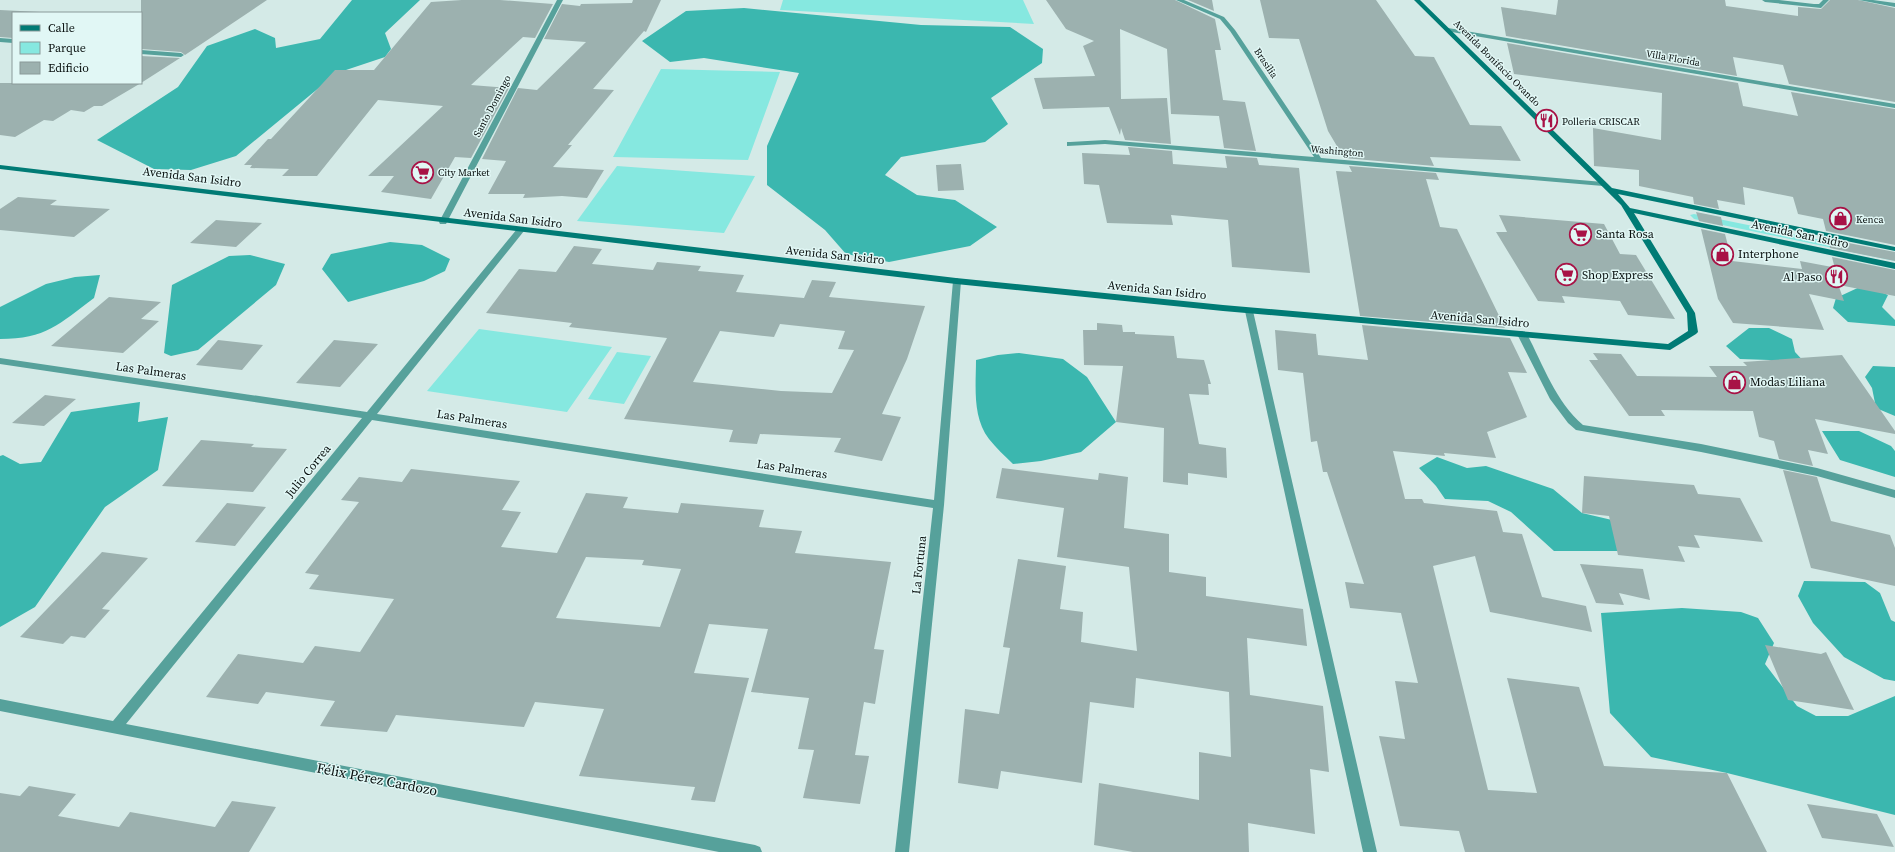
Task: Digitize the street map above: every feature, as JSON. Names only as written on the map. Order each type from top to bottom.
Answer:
[{"type":"main road","name":"Avenida Bonifacio Ovando","points":[[1417,0],[1630,210],[1691,313],[1693,332],[1670,347]]},
{"type":"main road","name":"Avenida San Isidro","points":[[0,167],[300,202],[443,222],[957,281],[1249,311],[1670,347]]},
{"type":"main road","name":"Avenida San Isidro","points":[[1611,190],[1895,249]]},
{"type":"main road","name":"Avenida San Isidro","points":[[1630,210],[1895,266]]},
{"type":"street","name":"Santo Domingo","points":[[443,222],[560,0]]},
{"type":"street","name":"Brasilia","points":[[1179,0],[1222,18],[1232,30],[1319,160]]},
{"type":"street","points":[[1765,0],[1814,6],[1824,4],[1826,0]]},
{"type":"street","points":[[1862,0],[1895,5]]},
{"type":"street","name":"Villa Florida","points":[[1448,30],[1895,106]]},
{"type":"street","points":[[0,40],[12,41]]},
{"type":"street","points":[[142,52],[181,55]]},
{"type":"street","name":"Washington","points":[[1070,144],[1105,142],[1603,184]]},
{"type":"street","name":"Julio Correa","points":[[115,728],[520,231]]},
{"type":"street","name":"La Fortuna","points":[[902,852],[939,505],[957,281]]},
{"type":"street","points":[[1249,311],[1370,852]]},
{"type":"street","points":[[1522,334],[1560,406],[1568,418],[1580,428],[1701,448],[1802,469],[1895,494]]},
{"type":"street","name":"Las Palmeras","points":[[0,361],[369,416],[939,505]]},
{"type":"street","name":"Félix Pérez Cardozo","points":[[0,705],[755,852]]},
{"type":"green space","points":[[783,0],[1023,0],[1034,24],[780,10]]},
{"type":"green space","points":[[661,69],[780,72],[748,160],[613,157]]},
{"type":"green space","points":[[617,166],[755,176],[724,233],[577,221]]},
{"type":"green space","points":[[1694,214],[1895,255],[1895,261],[1694,219],[1690,215]]},
{"type":"green space","points":[[479,329],[612,347],[567,412],[427,391]]},
{"type":"green space","points":[[617,352],[651,356],[624,404],[588,399]]},
{"type":"shaded area","points":[[352,0],[420,0],[385,33],[391,49],[385,57],[337,73],[236,156],[191,170],[154,169],[97,140],[178,87],[207,46],[255,29],[275,38],[276,48],[320,39]]},
{"type":"shaded area","points":[[744,8],[921,25],[1010,27],[1043,49],[1042,63],[991,98],[1008,124],[985,142],[901,157],[885,175],[917,195],[955,200],[997,227],[970,246],[889,262],[846,254],[825,230],[767,185],[767,146],[799,73],[704,58],[670,62],[642,41],[686,11]]},
{"type":"shaded area","points":[[390,242],[422,245],[450,259],[445,271],[424,281],[348,302],[322,269],[331,254]]},
{"type":"shaded area","points":[[250,255],[285,264],[276,285],[198,350],[171,356],[164,353],[172,285],[229,256]]},
{"type":"shaded area","points":[[100,275],[94,298],[61,322],[41,333],[16,338],[0,339],[0,307],[46,284],[75,277]]},
{"type":"shaded area","points":[[1864,285],[1888,295],[1882,307],[1895,320],[1895,326],[1848,322],[1833,308],[1836,298]]},
{"type":"shaded area","points":[[1749,328],[1769,328],[1792,339],[1795,352],[1821,380],[1769,360],[1740,359],[1726,346]]},
{"type":"shaded area","points":[[1019,353],[1063,359],[1087,377],[1116,422],[1081,452],[1041,461],[1013,464],[989,439],[980,421],[976,401],[976,360],[998,355]]},
{"type":"shaded area","points":[[1873,366],[1895,367],[1895,416],[1876,408],[1872,388],[1865,377]]},
{"type":"shaded area","points":[[140,402],[138,422],[168,417],[158,470],[105,507],[35,607],[0,627],[0,456],[3,455],[20,464],[41,462],[71,412]]},
{"type":"shaded area","points":[[1822,431],[1859,431],[1891,446],[1895,451],[1895,477],[1840,460]]},
{"type":"shaded area","points":[[1437,457],[1467,468],[1486,466],[1553,489],[1582,513],[1612,520],[1622,551],[1554,551],[1511,512],[1488,501],[1445,499],[1436,486],[1419,468]]},
{"type":"shaded area","points":[[1804,581],[1865,582],[1880,593],[1891,620],[1895,622],[1895,681],[1884,679],[1844,657],[1813,623],[1798,596]]},
{"type":"shaded area","points":[[1682,608],[1741,612],[1758,618],[1774,643],[1765,664],[1797,706],[1816,716],[1848,716],[1895,696],[1895,815],[1727,773],[1651,757],[1610,713],[1601,613]]},
{"type":"building","points":[[141,0],[267,0],[185,55],[181,52],[142,49]]},
{"type":"building","points":[[500,0],[553,4],[535,38],[523,37],[471,85],[509,88],[471,158],[455,157],[431,199],[381,192],[394,176],[368,176],[443,106],[378,100],[317,176],[282,176],[289,169],[250,168],[252,165],[244,165],[268,139],[271,139],[335,70],[374,70],[431,2]]},
{"type":"building","points":[[633,0],[661,0],[646,32],[644,31],[593,89],[614,90],[568,145],[572,145],[553,167],[604,170],[587,198],[562,196],[523,198],[525,194],[488,194],[506,161],[482,159],[518,88],[537,90],[586,42],[544,39],[562,4],[580,6],[581,4],[632,3]]},
{"type":"building","points":[[1046,0],[1175,0],[1215,19],[1221,50],[1215,50],[1223,100],[1245,102],[1256,151],[1224,148],[1219,116],[1171,114],[1167,49],[1120,29],[1121,99],[1167,98],[1171,144],[1125,140],[1121,128],[1120,135],[1109,107],[1043,109],[1034,78],[1095,76],[1083,46],[1094,41],[1066,29]]},
{"type":"building","points":[[1188,0],[1212,0],[1214,11]]},
{"type":"building","points":[[1260,0],[1376,0],[1415,56],[1434,57],[1470,125],[1501,126],[1521,161],[1430,157],[1434,166],[1344,158],[1328,131],[1299,39],[1269,38]]},
{"type":"building","points":[[1558,0],[1725,0],[1726,6],[1798,16],[1798,7],[1821,9],[1830,0],[1858,0],[1895,8],[1895,102],[1789,84],[1783,65],[1733,57],[1737,76],[1506,36],[1501,7],[1556,15]]},
{"type":"building","points":[[0,10],[40,12],[12,12],[12,38],[0,37]]},
{"type":"building","points":[[1507,43],[1738,83],[1743,106],[1798,116],[1791,92],[1895,109],[1895,245],[1826,231],[1823,219],[1798,214],[1793,197],[1743,187],[1745,205],[1717,200],[1719,209],[1694,204],[1693,197],[1639,186],[1639,170],[1594,166],[1593,128],[1661,140],[1662,93],[1514,74]]},
{"type":"building","points":[[142,56],[180,58],[142,82]]},
{"type":"building","points":[[0,83],[139,84],[102,106],[94,106],[84,112],[71,110],[53,121],[44,120],[15,137],[0,135]]},
{"type":"building","points":[[1128,147],[1172,151],[1173,164],[1227,168],[1225,156],[1257,158],[1259,165],[1299,168],[1310,273],[1232,267],[1228,220],[1171,215],[1173,225],[1107,223],[1099,185],[1084,184],[1082,153],[1130,155]]},
{"type":"building","points":[[961,164],[964,190],[938,191],[936,165]]},
{"type":"building","points":[[1349,166],[1436,173],[1439,180],[1426,179],[1440,227],[1457,229],[1505,328],[1360,316],[1336,171],[1352,172]]},
{"type":"building","points":[[18,197],[57,200],[50,205],[110,209],[74,237],[0,230],[0,209]]},
{"type":"building","points":[[1696,212],[1721,217],[1723,226],[1699,221]]},
{"type":"building","points":[[1499,215],[1604,224],[1620,254],[1636,255],[1675,319],[1628,315],[1620,301],[1562,296],[1565,303],[1538,301],[1496,232],[1507,232]]},
{"type":"building","points":[[216,220],[262,223],[236,247],[190,243]]},
{"type":"building","points":[[1701,229],[1725,234],[1732,261],[1802,269],[1800,261],[1832,267],[1844,301],[1809,294],[1824,330],[1733,323],[1718,299]]},
{"type":"building","points":[[1828,239],[1895,252],[1895,261],[1830,248]]},
{"type":"building","points":[[574,246],[602,249],[592,264],[653,270],[657,262],[701,266],[698,271],[744,275],[736,292],[804,298],[812,280],[836,282],[829,297],[925,306],[907,359],[882,414],[901,417],[882,461],[834,452],[841,438],[760,434],[757,444],[729,442],[733,430],[624,419],[667,338],[569,327],[572,323],[486,313],[519,269],[556,272]],"holes":[[[780,324],[845,331],[838,349],[854,350],[832,393],[781,391],[693,382],[720,331],[774,337]]]},
{"type":"building","points":[[1832,257],[1895,270],[1895,296],[1839,285]]},
{"type":"building","points":[[109,297],[161,302],[141,319],[159,321],[123,353],[51,346]]},
{"type":"building","points":[[1097,323],[1122,325],[1123,332],[1174,336],[1177,358],[1204,360],[1211,384],[1208,384],[1209,395],[1189,394],[1199,444],[1226,448],[1227,478],[1188,473],[1188,485],[1163,482],[1164,428],[1116,422],[1123,366],[1084,365],[1083,330],[1097,330]]},
{"type":"building","points":[[1362,325],[1510,338],[1527,373],[1508,372],[1527,417],[1487,432],[1496,458],[1444,453],[1445,456],[1393,451],[1405,499],[1422,499],[1424,503],[1497,511],[1503,532],[1522,534],[1542,597],[1586,606],[1592,632],[1490,612],[1475,556],[1433,566],[1488,790],[1537,793],[1507,678],[1579,687],[1604,766],[1727,773],[1767,852],[1465,852],[1459,831],[1400,826],[1379,736],[1405,739],[1395,681],[1418,683],[1401,613],[1350,608],[1345,582],[1364,584],[1327,472],[1323,472],[1317,441],[1311,442],[1303,373],[1278,370],[1275,330],[1316,334],[1318,355],[1368,360]]},
{"type":"building","points":[[218,340],[263,345],[242,370],[196,365]]},
{"type":"building","points":[[334,340],[378,344],[340,387],[296,383]]},
{"type":"building","points":[[1593,353],[1621,354],[1637,376],[1717,377],[1709,366],[1747,366],[1743,362],[1842,355],[1895,431],[1895,434],[1815,419],[1828,454],[1808,450],[1813,466],[1779,459],[1774,441],[1759,437],[1753,411],[1661,410],[1665,416],[1629,416],[1589,360],[1598,360]]},
{"type":"building","points":[[45,395],[76,399],[44,426],[12,423]]},
{"type":"building","points":[[201,440],[254,444],[251,447],[287,449],[253,492],[162,486]]},
{"type":"building","points":[[1002,468],[1098,480],[1099,473],[1128,477],[1124,528],[1169,534],[1169,572],[1206,577],[1206,596],[1303,609],[1307,646],[1247,638],[1250,695],[1323,706],[1329,772],[1310,769],[1315,834],[1248,823],[1249,852],[1133,852],[1094,845],[1099,783],[1199,800],[1199,752],[1231,757],[1229,692],[1136,678],[1134,708],[1090,702],[1082,783],[1001,771],[998,789],[958,783],[965,709],[999,714],[1010,648],[1003,647],[1018,559],[1066,566],[1060,609],[1083,612],[1081,642],[1137,651],[1129,567],[1057,557],[1064,508],[996,498]]},
{"type":"building","points":[[411,469],[520,481],[502,510],[521,512],[501,547],[557,553],[586,493],[628,497],[623,508],[678,513],[681,503],[764,510],[759,527],[802,531],[795,553],[891,562],[874,649],[884,650],[875,704],[864,702],[855,755],[869,756],[860,804],[803,798],[814,750],[798,749],[809,698],[751,692],[768,629],[709,624],[694,673],[749,678],[715,802],[691,800],[695,787],[579,776],[604,709],[535,702],[524,727],[396,715],[387,732],[320,726],[335,701],[266,692],[258,704],[206,697],[238,654],[303,663],[315,646],[360,652],[394,599],[309,589],[319,575],[305,573],[359,502],[341,500],[359,477],[402,482]],"holes":[[[586,557],[644,560],[642,565],[681,569],[660,627],[556,618]]]},
{"type":"building","points":[[1783,470],[1817,477],[1831,521],[1890,535],[1895,548],[1895,586],[1811,568]]},
{"type":"building","points":[[1584,476],[1694,485],[1698,494],[1740,498],[1763,542],[1694,535],[1700,548],[1678,546],[1685,562],[1618,555],[1609,516],[1582,513]]},
{"type":"building","points":[[227,503],[266,507],[235,546],[195,542]]},
{"type":"building","points":[[102,552],[148,558],[102,609],[110,610],[85,638],[71,636],[63,644],[20,637]]},
{"type":"building","points":[[1580,564],[1643,569],[1650,600],[1619,593],[1624,605],[1596,603]]},
{"type":"building","points":[[1765,645],[1821,654],[1826,652],[1854,710],[1788,700]]},
{"type":"building","points":[[29,786],[76,794],[58,816],[119,827],[130,812],[215,827],[232,801],[276,807],[249,852],[0,852],[0,793],[20,796]]},
{"type":"building","points":[[1807,804],[1877,814],[1894,847],[1822,838]]},
{"type":"place","name":"Polleria CRISCAR","points":[[1547,121]]},
{"type":"place","name":"City Market","points":[[422,172]]},
{"type":"place","name":"Kenca","points":[[1840,219]]},
{"type":"place","name":"Santa Rosa","points":[[1580,234]]},
{"type":"place","name":"Interphone","points":[[1722,254]]},
{"type":"place","name":"Shop Express","points":[[1567,275]]},
{"type":"place","name":"Al Paso","points":[[1837,277]]},
{"type":"place","name":"Modas Liliana","points":[[1734,382]]}]
